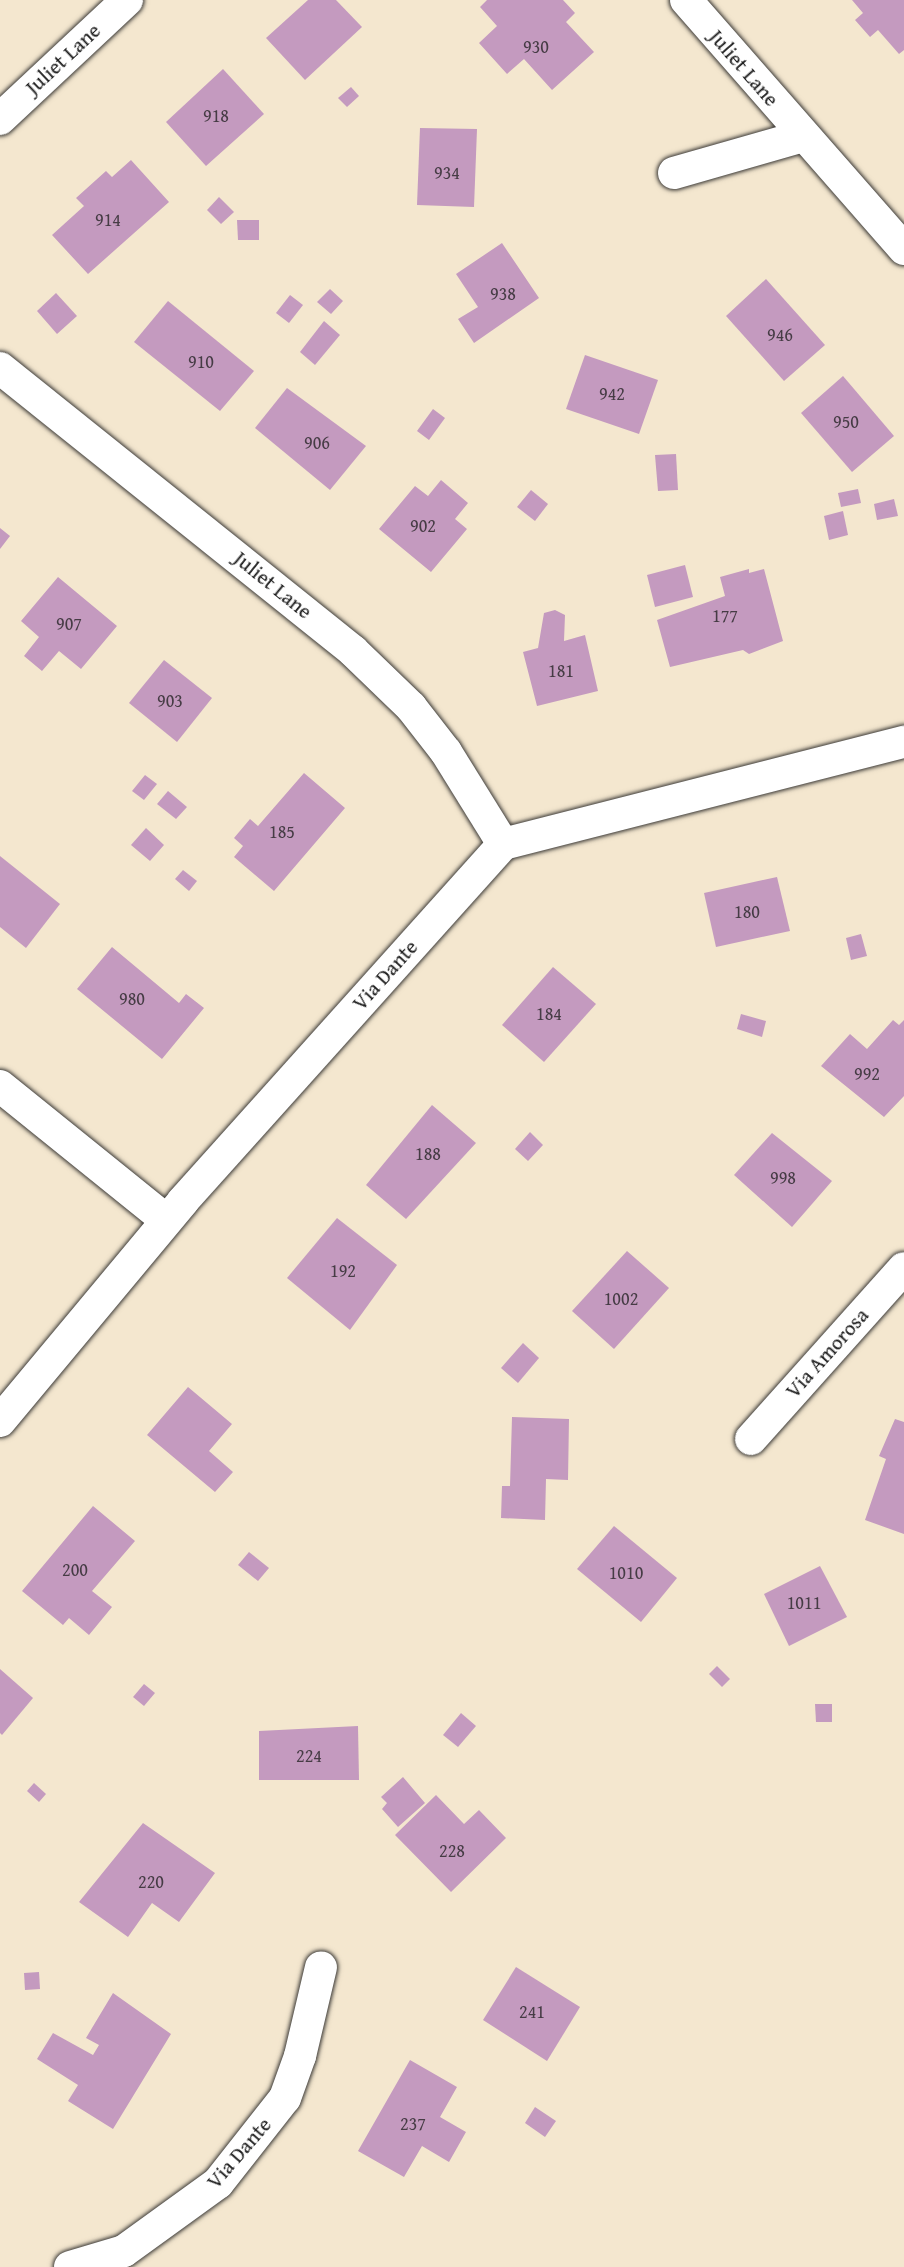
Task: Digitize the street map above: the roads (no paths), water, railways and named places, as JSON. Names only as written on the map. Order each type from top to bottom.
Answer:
[{"type":"street","name":"Juliet Lane","points":[[0,119],[127,0]]},
{"type":"street","name":"Juliet Lane","points":[[686,0],[904,249]]},
{"type":"street","points":[[674,173],[803,136]]},
{"type":"street","name":"Juliet Lane","points":[[0,368],[353,651],[411,707],[446,752],[503,844]]},
{"type":"street","points":[[503,844],[904,742]]},
{"type":"street","name":"Via Dante","points":[[0,1421],[166,1220],[503,844]]},
{"type":"street","points":[[0,1086],[166,1220]]},
{"type":"street","name":"Via Amorosa","points":[[751,1439],[904,1268]]},
{"type":"street","name":"Via Dante","points":[[70,2267],[124,2250],[218,2183],[285,2098],[300,2056],[321,1967]]}]
